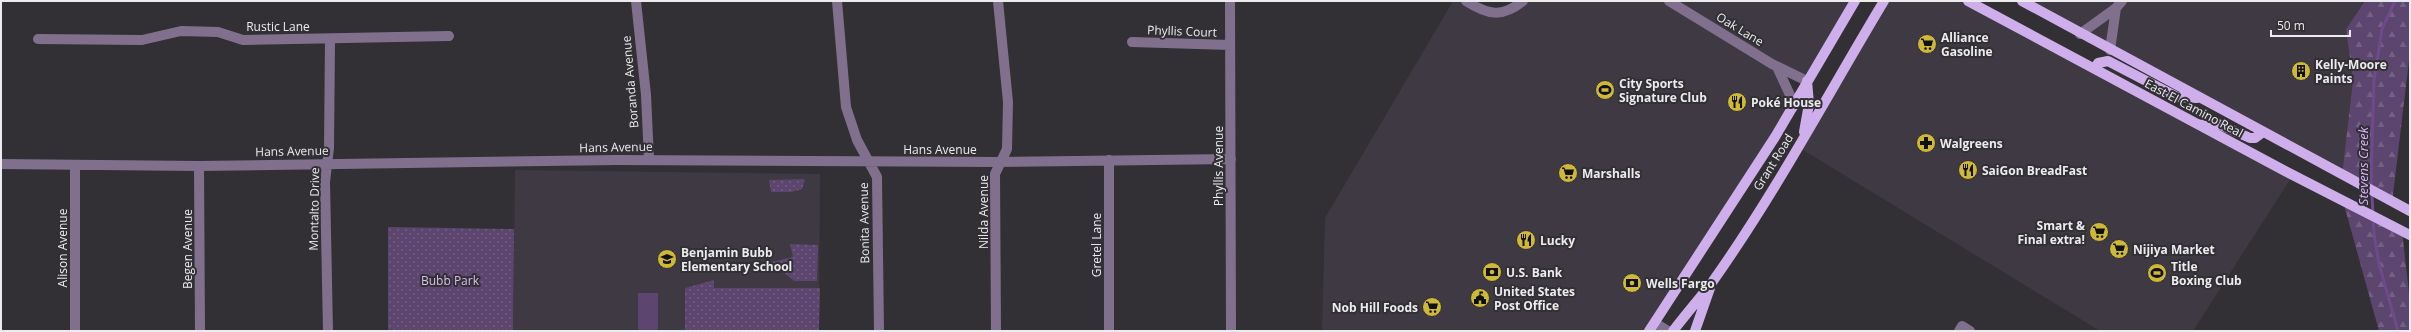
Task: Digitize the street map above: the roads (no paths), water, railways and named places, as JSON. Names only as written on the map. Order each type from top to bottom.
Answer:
[{"type":"main road","name":"Grant Road","points":[[1652,327],[1792,107],[1854,1]]},
{"type":"main road","name":"Grant Road","points":[[1673,331],[1712,281],[1804,138],[1884,1]]},
{"type":"main road","name":"East El Camino Real","points":[[1968,1],[2198,125],[2410,235]]},
{"type":"main road","name":"East El Camino Real","points":[[2022,1],[2080,34],[2410,211]]},
{"type":"main road","points":[[2095,69],[2098,62],[2108,62],[2177,97],[2201,98]]},
{"type":"main road","points":[[1804,138],[1809,104],[1807,81]]},
{"type":"main road","points":[[1792,107],[1825,101]]},
{"type":"main road","points":[[2198,125],[2216,123],[2250,138],[2255,138],[2263,132]]},
{"type":"main road","points":[[1695,331],[1712,281]]},
{"type":"street","name":"Boranda Avenue","points":[[636,1],[646,95],[649,160]]},
{"type":"street","name":"Bonita Avenue","points":[[837,1],[846,107],[857,140],[877,177],[879,331]]},
{"type":"street","name":"Nilda Avenue","points":[[996,331],[995,174],[999,162],[1007,149],[1008,102],[998,1]]},
{"type":"street","name":"Phyllis Avenue","points":[[1230,1],[1231,331]]},
{"type":"street","points":[[1466,1],[1496,14],[1508,11],[1523,1]]},
{"type":"street","name":"Oak Lane","points":[[1669,1],[1777,67],[1807,81]]},
{"type":"street","points":[[2080,34],[2119,5]]},
{"type":"street","points":[[2110,50],[2119,5]]},
{"type":"street","name":"Rustic Lane","points":[[38,39],[142,40],[182,31],[218,32],[243,40],[449,36]]},
{"type":"street","name":"Montalto Drive","points":[[328,331],[325,182],[328,163],[330,39]]},
{"type":"street","name":"Phyllis Court","points":[[1132,42],[1230,45]]},
{"type":"street","points":[[1777,67],[1790,95],[1792,107]]},
{"type":"street","name":"Hans Avenue","points":[[1,164],[199,166],[328,163],[649,160],[999,162],[1231,159]]},
{"type":"street","name":"Gretel Lane","points":[[1109,160],[1109,331]]},
{"type":"street","name":"Alison Avenue","points":[[74,165],[75,331]]},
{"type":"street","name":"Begen Avenue","points":[[199,166],[200,331]]},
{"type":"street","points":[[1652,327],[1668,331]]},
{"type":"waterway","name":"Stevens Creek","points":[[2395,1],[2382,29],[2374,80],[2371,178],[2374,234],[2379,264],[2398,331]]},
{"type":"place","name":"Alliance Gasoline","points":[[1927,44]]},
{"type":"place","name":"Kelly-Moore Paints","points":[[2301,71]]},
{"type":"place","name":"City Sports Signature Club","points":[[1605,90]]},
{"type":"place","name":"Poké House","points":[[1737,102]]},
{"type":"place","name":"Walgreens","points":[[1926,143]]},
{"type":"place","name":"SaiGon BreadFast","points":[[1968,170]]},
{"type":"place","name":"Marshalls","points":[[1568,173]]},
{"type":"place","name":"Smart & Final extra!","points":[[2099,232]]},
{"type":"place","name":"Lucky","points":[[1526,240]]},
{"type":"place","name":"Nijiya Market","points":[[2119,249]]},
{"type":"place","name":"Benjamin Bubb Elementary School","points":[[667,259]]},
{"type":"place","name":"U.S. Bank","points":[[1492,272]]},
{"type":"place","name":"Title Boxing Club","points":[[2157,273]]},
{"type":"place","name":"Wells Fargo","points":[[1632,283]]},
{"type":"place","name":"United States Post Office","points":[[1480,298]]},
{"type":"place","name":"Nob Hill Foods","points":[[1432,307]]},
{"type":"park label","name":"Bubb Park","points":[[450,280]]}]
